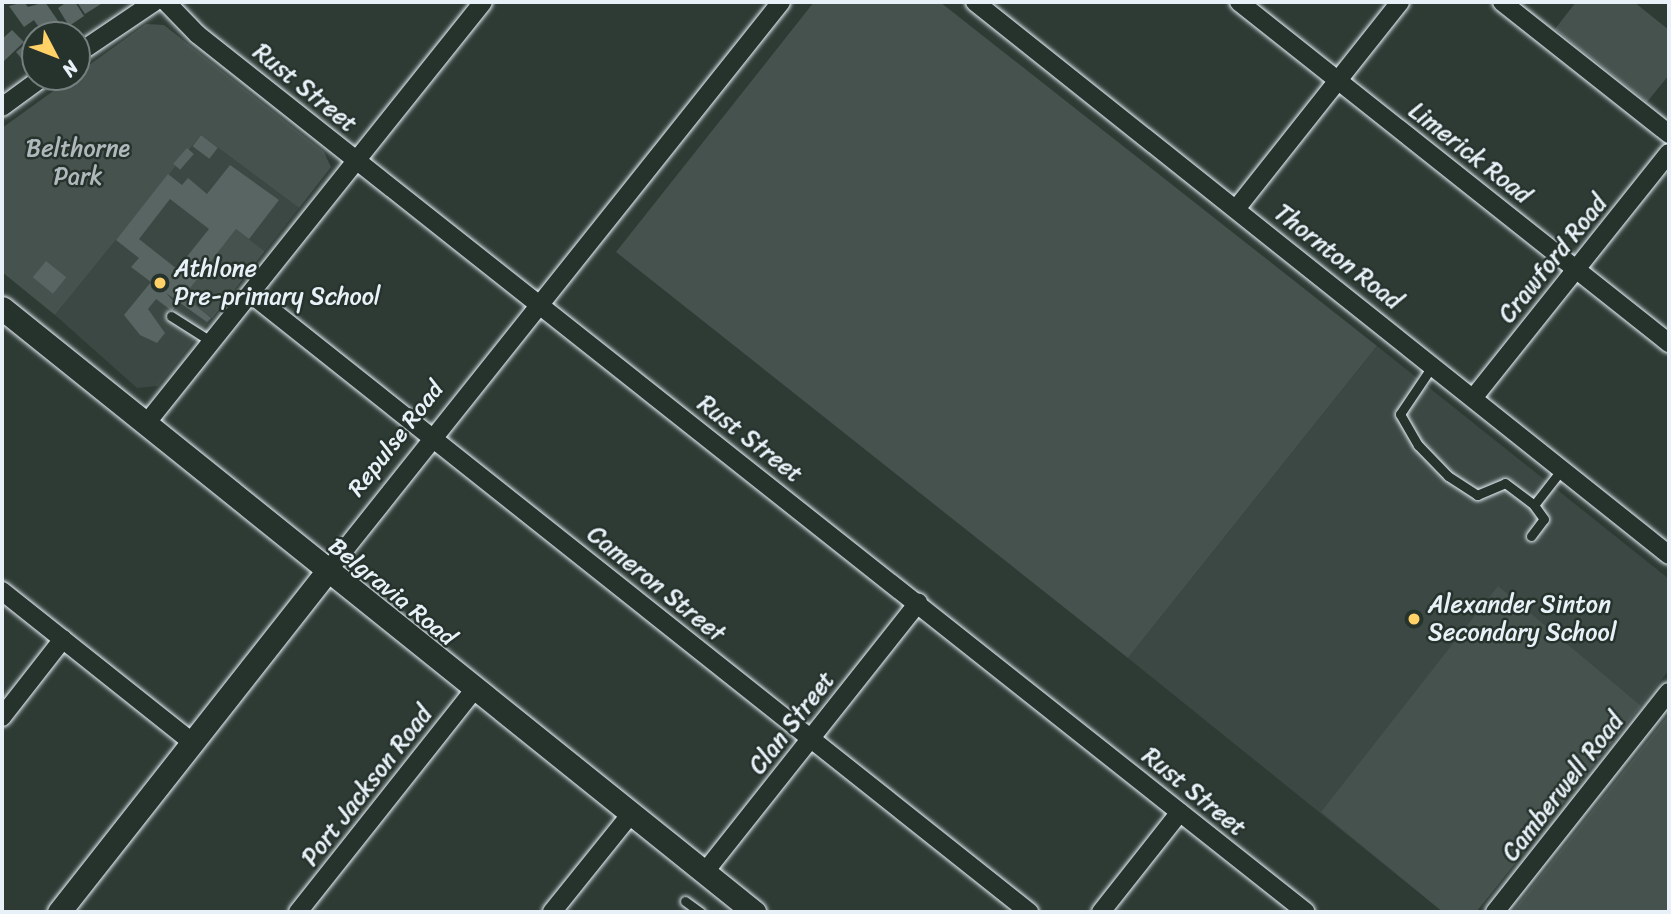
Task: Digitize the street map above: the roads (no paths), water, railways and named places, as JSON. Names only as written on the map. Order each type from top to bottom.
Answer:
[{"type":"street","points":[[91,45],[154,2]]},
{"type":"street","name":"Rust Street","points":[[166,2],[357,161],[1306,912]]},
{"type":"street","points":[[145,425],[483,2]]},
{"type":"street","name":"Repulse Road","points":[[59,912],[326,573],[430,436],[781,2]]},
{"type":"street","name":"Limerick Road","points":[[1239,2],[1669,342]]},
{"type":"street","points":[[1236,209],[1400,2]]},
{"type":"street","points":[[1502,2],[1669,134]]},
{"type":"street","name":"Thornton Road","points":[[982,4],[1669,555]]},
{"type":"street","points":[[2,107],[24,91]]},
{"type":"street","name":"Crawford Road","points":[[1474,397],[1669,153]]},
{"type":"street","name":"Cameron Street","points":[[251,294],[1029,912]]},
{"type":"street","name":"Belgravia Road","points":[[2,308],[326,573],[754,912]]},
{"type":"street","points":[[2,591],[193,743]]},
{"type":"street","name":"Clan Street","points":[[704,873],[918,603]]},
{"type":"street","points":[[2,717],[62,639]]},
{"type":"street","name":"Port Jackson Road","points":[[298,912],[474,691]]},
{"type":"street","name":"Camberwell Road","points":[[1495,912],[1669,692]]},
{"type":"street","points":[[1101,912],[1180,812]]},
{"type":"street","points":[[552,912],[630,815]]},
{"type":"lane","points":[[171,316],[213,343]]},
{"type":"lane","points":[[1434,365],[1400,414],[1418,445],[1477,495],[1506,483],[1545,515],[1531,536]]},
{"type":"lane","points":[[1534,505],[1562,469]]},
{"type":"lane","points":[[685,901],[700,912]]},
{"type":"place","name":"Athlone Pre-primary School","points":[[160,283]]},
{"type":"place","name":"Alexander Sinton Secondary School","points":[[1414,619]]},
{"type":"park label","name":"Belthorne Park","points":[[78,163]]}]
